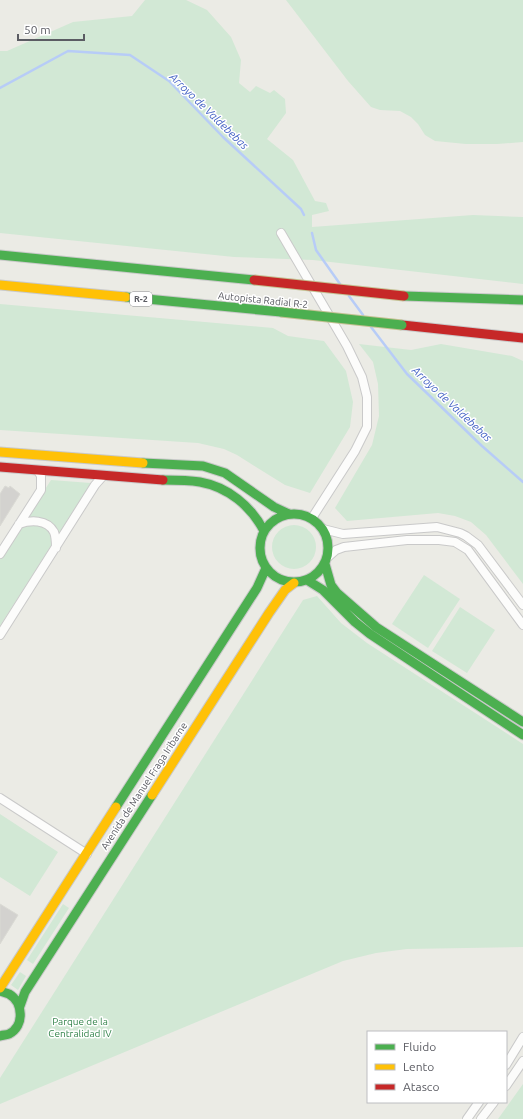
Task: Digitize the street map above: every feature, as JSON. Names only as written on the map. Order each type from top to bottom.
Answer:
[{"type":"main road","name":"Autopista Radial R-2","points":[[0,255],[404,296],[523,300]]},
{"type":"main road","name":"Autopista Radial R-2","points":[[0,286],[281,312],[523,338]]},
{"type":"main road","points":[[0,452],[117,462],[204,466],[225,473],[274,506],[289,514]]},
{"type":"main road","points":[[0,467],[210,484],[226,492],[250,509],[259,520],[264,531]]},
{"type":"main road","points":[[297,513],[312,518],[323,529],[329,547],[326,560],[319,572],[307,580],[294,583],[283,581],[273,576],[261,559],[259,550],[260,540],[264,531],[270,523],[277,518],[289,514],[297,513]]},
{"type":"main road","points":[[326,560],[328,576],[337,593],[366,619],[376,627],[523,722]]},
{"type":"main road","name":"Avenida de Manuel Fraga Iribarne","points":[[0,988],[257,588],[266,568]]},
{"type":"main road","points":[[307,580],[323,590],[355,622],[370,634],[523,735]]},
{"type":"main road","name":"Avenida de Manuel Fraga Iribarne","points":[[0,1036],[9,1034],[20,1022],[21,1000],[25,992],[276,603],[285,590],[294,583]]},
{"type":"main road","points":[[0,991],[9,994],[20,1006]]},
{"type":"street","points":[[281,233],[347,346],[362,377],[367,397],[367,427],[355,451],[312,518]]},
{"type":"street","points":[[0,554],[41,490],[42,482],[38,471]]},
{"type":"street","points":[[0,636],[95,485],[103,476]]},
{"type":"street","points":[[19,524],[29,521],[40,522],[48,526],[53,531],[56,538],[56,548]]},
{"type":"street","points":[[323,529],[343,534],[436,527],[460,533],[478,545],[523,605]]},
{"type":"street","points":[[326,560],[336,550],[355,545],[407,540],[440,540],[455,542],[468,550],[523,625]]},
{"type":"street","points":[[0,798],[87,854]]},
{"type":"street","points":[[507,1063],[523,1037]]},
{"type":"street","points":[[507,1085],[523,1061]]},
{"type":"street","points":[[466,1119],[478,1103]]},
{"type":"street","points":[[481,1119],[493,1103]]},
{"type":"green space","points":[[145,0],[186,0],[207,10],[231,37],[241,60],[239,83],[250,92],[256,86],[270,93],[274,90],[285,99],[286,113],[267,139],[293,160],[315,201],[326,203],[329,211],[312,215],[312,227],[473,215],[523,217],[523,284],[313,260],[234,257],[0,233],[0,51],[7,51],[73,22],[132,16]]},
{"type":"green space","points":[[286,0],[523,0],[523,142],[466,144],[435,141],[425,135],[418,124],[411,117],[400,111],[380,110],[371,107],[348,81]]},
{"type":"green space","points":[[0,304],[273,328],[288,336],[324,341],[346,371],[353,402],[350,427],[310,493],[285,485],[237,455],[224,449],[198,443],[0,430]]},
{"type":"green space","points":[[359,344],[411,350],[441,344],[512,356],[523,361],[523,584],[486,535],[471,522],[455,516],[438,513],[347,521],[335,508],[372,445],[379,416],[378,384],[373,362]]},
{"type":"green space","points":[[51,480],[91,483],[0,626],[0,559]]},
{"type":"green space","points":[[290,525],[298,525],[303,526],[310,531],[315,538],[315,556],[310,563],[303,568],[290,569],[282,566],[275,559],[272,551],[272,543],[275,535],[282,528]]},
{"type":"green space","points":[[424,575],[460,599],[428,648],[392,624]]},
{"type":"green space","name":"Parque de la Centralidad IV","points":[[317,596],[341,623],[367,643],[523,744],[523,947],[407,949],[376,953],[343,961],[0,1104],[0,1078],[303,600]]},
{"type":"green space","points":[[460,607],[495,630],[467,673],[432,651]]},
{"type":"green space","points":[[0,814],[58,852],[30,896],[0,877]]},
{"type":"green space","points":[[63,904],[69,908],[33,964],[27,960]]},
{"type":"green space","points":[[20,972],[26,976],[18,990],[11,985]]},
{"type":"green space","points":[[523,1084],[523,1119],[498,1119]]},
{"type":"building","points":[[5,486],[9,488],[10,486],[20,494],[0,526],[0,494]]},
{"type":"building","points":[[0,904],[18,915],[0,944]]},
{"type":"waterway","name":"Arroyo de Valdebebas","points":[[0,88],[68,51],[130,55],[169,81],[223,137],[301,209],[304,215]]},
{"type":"waterway","name":"Arroyo de Valdebebas","points":[[312,233],[316,250],[340,284]]},
{"type":"waterway","name":"Arroyo de Valdebebas","points":[[349,296],[363,315]]},
{"type":"waterway","name":"Arroyo de Valdebebas","points":[[371,327],[407,374],[482,446],[523,482]]},
{"type":"traffic: fast","points":[[0,255],[254,280]]},
{"type":"traffic: fast","points":[[404,296],[523,300]]},
{"type":"traffic: fast","points":[[126,297],[281,312]]},
{"type":"traffic: fast","points":[[281,312],[402,325]]},
{"type":"traffic: fast","points":[[143,463],[203,466],[225,473],[274,507],[289,514]]},
{"type":"traffic: fast","points":[[163,480],[195,481],[220,488],[238,499],[259,522],[264,531]]},
{"type":"traffic: fast","points":[[287,514],[301,514],[313,519],[323,529],[328,541],[328,548],[328,555],[323,567],[313,577],[301,582],[287,582],[275,577],[265,567],[260,555],[260,541],[265,529],[275,519],[287,514]]},
{"type":"traffic: fast","points":[[325,564],[331,585],[337,593],[376,627],[523,722]]},
{"type":"traffic: fast","points":[[116,807],[257,588],[266,568]]},
{"type":"traffic: fast","points":[[307,580],[323,590],[355,622],[370,634],[523,735]]},
{"type":"traffic: fast","points":[[20,1006],[25,992],[152,795]]},
{"type":"traffic: fast","points":[[0,991],[9,994],[14,998],[17,1002],[20,1014],[18,1026],[9,1034],[0,1036]]},
{"type":"traffic: slow","points":[[0,285],[126,297]]},
{"type":"traffic: slow","points":[[0,452],[143,463]]},
{"type":"traffic: slow","points":[[152,795],[269,613],[285,590],[294,583]]},
{"type":"traffic: slow","points":[[0,988],[116,807]]},
{"type":"traffic: jam","points":[[254,280],[404,296]]},
{"type":"traffic: jam","points":[[402,325],[523,338]]},
{"type":"traffic: jam","points":[[0,467],[163,480]]}]
